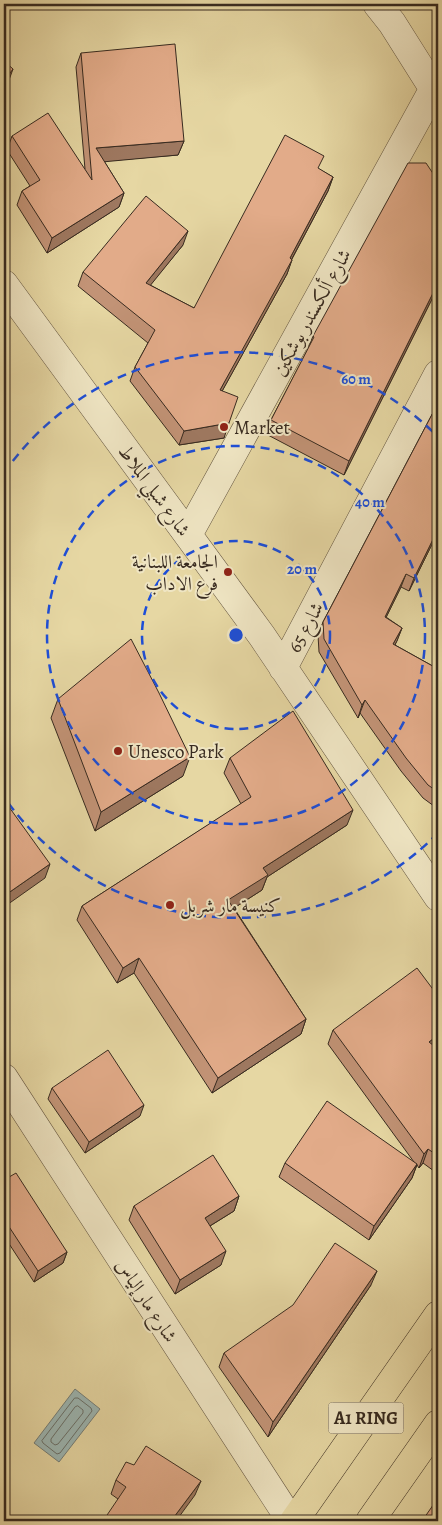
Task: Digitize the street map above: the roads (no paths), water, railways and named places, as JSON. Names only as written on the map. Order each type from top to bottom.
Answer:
[{"type":"highway","name":"A1 RING","points":[[292,1521],[438,1315]]},
{"type":"highway","name":"A1 RING","points":[[370,1521],[438,1424]]},
{"type":"street","points":[[377,4],[392,23],[436,92]]},
{"type":"street","name":"شارع ألكسندر بوشكين","points":[[188,536],[436,92]]},
{"type":"street","name":"شارع شبلي الملاط","points":[[4,284],[284,668],[438,897]]},
{"type":"street","name":"شارع 65","points":[[284,668],[438,374]]},
{"type":"street","name":"شارع مار إلياس","points":[[4,1078],[292,1521]]},
{"type":"water","points":[[75,1389],[100,1409],[59,1462],[34,1443]]},
{"type":"place","name":"Market","points":[[224,427]]},
{"type":"place","name":"الجامعة اللبنانية فرع الاداب","points":[[228,572]]},
{"type":"place","name":"Unesco Park","points":[[118,751]]},
{"type":"place","name":"كنيسة مار شربل","points":[[170,905]]}]
